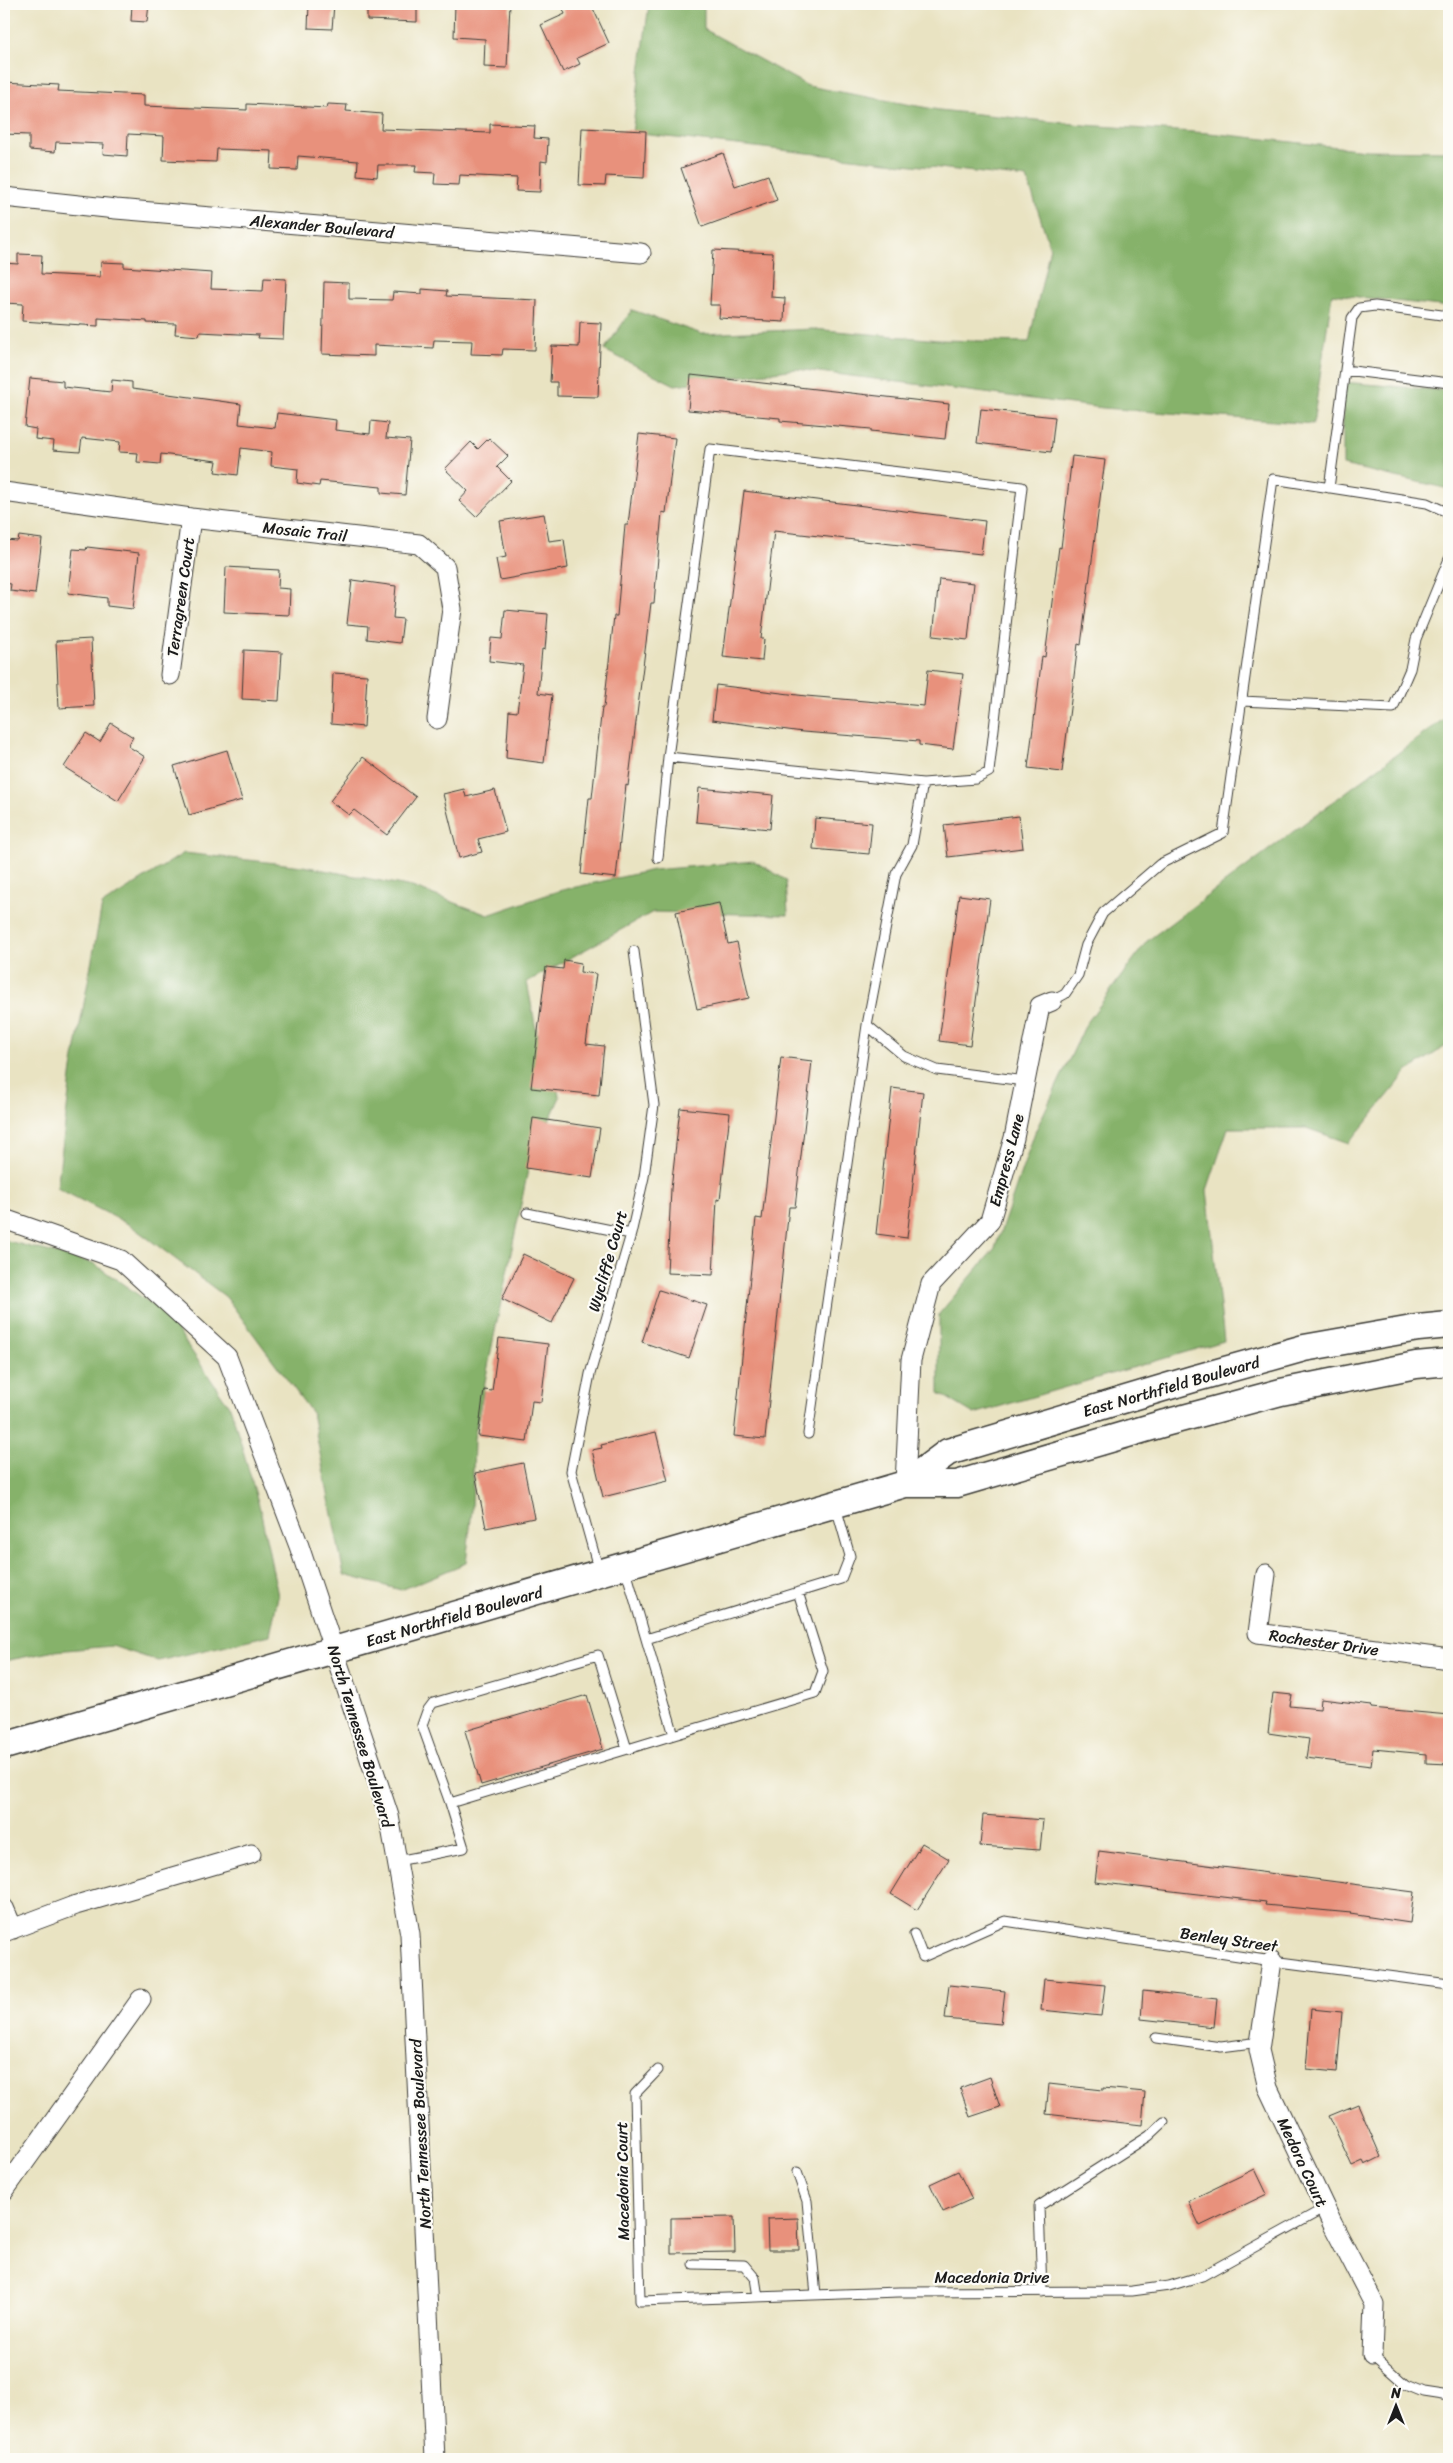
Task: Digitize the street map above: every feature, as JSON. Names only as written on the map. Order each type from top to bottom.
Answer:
[{"type":"main road","name":"East Northfield Boulevard","points":[[905,1484],[948,1452],[1193,1379],[1304,1348],[1418,1328],[1449,1325]]},
{"type":"main road","name":"East Northfield Boulevard","points":[[4,1746],[905,1484],[957,1484],[1165,1423],[1282,1392],[1416,1366],[1449,1362]]},
{"type":"street","name":"Alexander Boulevard","points":[[4,197],[126,210],[641,253]]},
{"type":"street","name":"Mosaic Trail","points":[[4,492],[191,518],[419,544],[445,567],[452,609],[437,719]]},
{"type":"street","name":"Terragreen Court","points":[[170,676],[191,518]]},
{"type":"street","name":"Empress Lane","points":[[905,1484],[910,1360],[931,1284],[990,1220],[1014,1138],[1040,1006],[1052,1001]]},
{"type":"street","name":"North Tennessee Boulevard","points":[[4,1219],[121,1260],[227,1357],[299,1546],[389,1816],[410,1934],[435,2459]]},
{"type":"street","name":"Rochester Drive","points":[[1266,1574],[1258,1633],[1449,1659]]},
{"type":"street","points":[[4,1908],[8,1930],[76,1905],[250,1854]]},
{"type":"street","name":"Medora Court","points":[[1272,1961],[1259,2050],[1268,2088],[1324,2208],[1374,2304],[1372,2356]]},
{"type":"street","points":[[4,2191],[141,1999]]},
{"type":"lane","points":[[1329,488],[1352,318],[1359,308],[1374,306],[1449,316]]},
{"type":"lane","points":[[1345,370],[1449,383]]},
{"type":"lane","points":[[658,858],[668,757],[710,449],[1022,487],[989,772],[976,779],[923,783],[668,757]]},
{"type":"lane","points":[[1052,1001],[1065,994],[1078,975],[1086,945],[1103,913],[1160,864],[1223,833],[1273,479],[1427,503],[1449,513]]},
{"type":"lane","points":[[1242,701],[1393,708],[1410,668],[1416,639],[1449,559]]},
{"type":"lane","points":[[808,1434],[867,1025],[896,874],[912,845],[923,783]]},
{"type":"lane","name":"Wycliffe Court","points":[[599,1574],[571,1471],[590,1374],[631,1234],[644,1177],[654,1105],[634,951]]},
{"type":"lane","points":[[867,1025],[904,1056],[937,1070],[1025,1081]]},
{"type":"lane","points":[[527,1213],[631,1234]]},
{"type":"lane","points":[[646,1639],[841,1579],[850,1556],[835,1504]]},
{"type":"lane","points":[[625,1566],[674,1735]]},
{"type":"lane","points":[[450,1803],[814,1693],[823,1671],[798,1592]]},
{"type":"lane","points":[[397,1861],[464,1848],[422,1725],[426,1712],[433,1703],[598,1655],[626,1749]]},
{"type":"lane","name":"Benley Street","points":[[914,1934],[923,1957],[1005,1921],[1272,1961],[1449,1984]]},
{"type":"lane","points":[[1156,2038],[1221,2047],[1260,2042]]},
{"type":"lane","name":"Macedonia Court","points":[[640,2301],[635,2094],[658,2070]]},
{"type":"lane","points":[[1042,2292],[1039,2206],[1149,2136],[1164,2122]]},
{"type":"lane","points":[[797,2172],[807,2201],[816,2295]]},
{"type":"lane","name":"Macedonia Drive","points":[[640,2301],[816,2295],[1132,2291],[1169,2286],[1202,2276],[1324,2208]]},
{"type":"lane","points":[[693,2264],[744,2265],[755,2278],[758,2297]]},
{"type":"lane","points":[[1372,2356],[1406,2385],[1423,2392],[1449,2396]]},
{"type":"green space","points":[[649,4],[704,4],[704,29],[808,86],[939,110],[1084,125],[1209,133],[1366,150],[1449,151],[1449,307],[1332,294],[1313,424],[1103,408],[796,369],[675,385],[604,350],[632,310],[702,334],[813,329],[939,340],[1029,342],[1050,247],[1027,178],[632,133]]},
{"type":"green space","points":[[1343,382],[1449,391],[1449,489],[1343,465]]},
{"type":"green space","points":[[1449,715],[1449,1044],[1408,1071],[1349,1143],[1306,1128],[1228,1128],[1207,1190],[1224,1341],[974,1414],[939,1393],[939,1314],[995,1248],[1035,1132],[1086,1024],[1147,941]]},
{"type":"green space","points":[[184,853],[303,866],[412,887],[488,915],[558,891],[653,870],[754,861],[786,880],[788,915],[653,912],[527,982],[538,1040],[560,1097],[529,1165],[493,1341],[474,1438],[472,1510],[466,1563],[401,1590],[344,1575],[312,1413],[226,1297],[130,1225],[57,1188],[72,1069],[102,905]]},
{"type":"green space","points":[[4,1240],[93,1263],[167,1315],[231,1409],[260,1509],[278,1596],[270,1635],[158,1661],[112,1646],[55,1651],[4,1661]]},
{"type":"building","points":[[132,4],[149,4],[147,22],[131,21]]},
{"type":"building","points":[[309,4],[334,4],[332,29],[308,28]]},
{"type":"building","points":[[367,4],[417,4],[417,22],[367,20]]},
{"type":"building","points":[[455,4],[510,4],[507,68],[484,67],[485,39],[454,37]]},
{"type":"building","points":[[561,4],[591,4],[609,43],[577,58],[580,64],[563,72],[541,25],[565,14]]},
{"type":"building","points":[[5,82],[59,85],[58,91],[144,95],[144,106],[247,110],[247,104],[327,108],[328,104],[347,105],[346,111],[382,114],[381,129],[490,133],[490,124],[535,126],[534,138],[548,139],[547,162],[541,161],[540,192],[516,191],[517,178],[460,175],[459,185],[434,184],[435,173],[415,172],[416,165],[378,165],[377,177],[357,175],[358,161],[298,156],[297,170],[271,169],[272,151],[217,149],[216,162],[163,160],[164,136],[128,134],[127,156],[103,154],[104,144],[56,142],[55,152],[29,150],[29,135],[4,134]]},
{"type":"building","points":[[582,128],[646,131],[644,178],[606,176],[605,186],[579,185]]},
{"type":"building","points":[[723,153],[735,186],[768,175],[777,200],[702,227],[681,168]]},
{"type":"building","points":[[713,250],[773,253],[771,297],[785,298],[784,322],[719,318],[720,305],[710,305]]},
{"type":"building","points":[[18,254],[42,255],[41,274],[100,277],[101,262],[124,263],[124,267],[212,273],[211,289],[263,291],[264,278],[286,279],[283,339],[258,338],[259,335],[200,332],[199,336],[175,334],[176,324],[147,323],[147,321],[98,318],[98,326],[22,321],[23,304],[4,303],[4,263],[18,264]]},
{"type":"building","points":[[324,282],[349,283],[349,299],[392,300],[393,292],[422,294],[422,289],[447,291],[446,296],[537,300],[535,350],[503,349],[502,355],[471,354],[472,341],[434,340],[433,348],[374,345],[374,356],[322,354]]},
{"type":"building","points":[[580,322],[601,323],[598,397],[557,396],[557,382],[550,382],[552,346],[579,347]]},
{"type":"building","points":[[691,375],[949,404],[945,439],[871,431],[871,429],[780,421],[780,418],[688,410]]},
{"type":"building","points":[[30,378],[63,381],[63,387],[111,392],[112,380],[132,382],[132,389],[241,404],[239,424],[275,428],[277,413],[336,420],[335,430],[370,434],[371,421],[388,423],[386,438],[410,440],[405,495],[381,493],[381,487],[320,481],[319,486],[297,483],[298,469],[271,466],[272,452],[241,448],[238,475],[215,472],[217,461],[161,454],[160,464],[137,462],[138,453],[119,452],[120,442],[82,438],[80,452],[53,450],[54,441],[35,439],[36,429],[25,427]]},
{"type":"building","points":[[981,409],[1055,417],[1051,452],[977,443]]},
{"type":"building","points":[[639,434],[675,438],[666,513],[662,512],[654,603],[651,603],[628,786],[626,785],[616,878],[581,874],[589,798],[592,798],[614,616],[617,616],[625,525],[628,525]]},
{"type":"building","points":[[489,438],[508,456],[497,467],[511,481],[476,517],[459,501],[468,491],[445,469],[471,442],[478,449]]},
{"type":"building","points":[[1072,456],[1105,460],[1081,645],[1078,644],[1062,772],[1028,768],[1042,656],[1045,657],[1059,547],[1061,548]]},
{"type":"building","points":[[744,491],[985,521],[981,554],[774,531],[761,639],[764,639],[762,661],[723,657]]},
{"type":"building","points":[[544,514],[549,541],[564,539],[568,568],[500,580],[496,559],[506,557],[500,521]]},
{"type":"building","points":[[19,536],[42,539],[35,594],[10,591],[11,584],[4,583],[4,540],[18,541]]},
{"type":"building","points":[[87,547],[139,553],[133,609],[107,606],[107,598],[68,593],[73,549],[86,550]]},
{"type":"building","points":[[226,567],[279,570],[278,588],[290,589],[289,615],[224,612]]},
{"type":"building","points":[[939,579],[974,583],[968,640],[933,636]]},
{"type":"building","points":[[352,580],[396,586],[393,618],[403,619],[400,643],[367,639],[368,626],[347,624]]},
{"type":"building","points":[[505,610],[548,614],[545,650],[542,649],[538,693],[552,695],[544,763],[506,758],[509,711],[517,712],[523,665],[489,661],[491,638],[502,639]]},
{"type":"building","points":[[91,639],[94,706],[59,708],[56,641]]},
{"type":"building","points":[[244,650],[282,652],[279,701],[242,699]]},
{"type":"building","points":[[928,670],[963,674],[953,749],[919,745],[919,741],[803,732],[712,720],[716,685],[806,696],[924,706]]},
{"type":"building","points":[[333,673],[367,675],[364,727],[331,724]]},
{"type":"building","points":[[111,723],[133,737],[128,746],[145,757],[118,801],[64,767],[86,733],[100,742]]},
{"type":"building","points":[[227,750],[242,800],[189,815],[174,766]]},
{"type":"building","points":[[363,757],[416,797],[387,835],[354,810],[349,815],[330,801]]},
{"type":"building","points":[[699,788],[773,795],[770,829],[696,822]]},
{"type":"building","points":[[464,789],[466,797],[495,790],[506,832],[478,839],[482,852],[459,858],[443,794]]},
{"type":"building","points":[[1019,816],[1023,848],[948,857],[944,825]]},
{"type":"building","points":[[815,818],[872,823],[869,854],[813,849]]},
{"type":"building","points":[[959,895],[990,899],[970,1045],[939,1041]]},
{"type":"building","points":[[719,903],[728,944],[737,942],[749,998],[697,1009],[676,912]]},
{"type":"building","points":[[564,960],[581,963],[580,972],[596,974],[586,1044],[604,1046],[599,1095],[531,1088],[546,967],[563,969]]},
{"type":"building","points":[[781,1057],[812,1061],[795,1207],[789,1207],[765,1439],[734,1436],[756,1218],[762,1219]]},
{"type":"building","points":[[892,1088],[923,1092],[907,1238],[876,1234]]},
{"type":"building","points":[[680,1108],[730,1113],[720,1200],[717,1199],[713,1275],[667,1273],[671,1189]]},
{"type":"building","points":[[533,1118],[600,1128],[592,1178],[526,1168]]},
{"type":"building","points":[[523,1254],[574,1278],[552,1323],[502,1299]]},
{"type":"building","points":[[659,1290],[707,1305],[689,1358],[642,1342]]},
{"type":"building","points":[[499,1338],[548,1344],[541,1402],[532,1401],[527,1442],[478,1436],[484,1390],[492,1391]]},
{"type":"building","points":[[656,1432],[668,1481],[603,1497],[592,1450],[602,1448],[601,1445]]},
{"type":"building","points":[[523,1463],[534,1518],[486,1528],[475,1473]]},
{"type":"building","points":[[1273,1693],[1292,1695],[1290,1706],[1320,1709],[1321,1699],[1372,1705],[1371,1708],[1449,1715],[1449,1764],[1426,1763],[1426,1754],[1373,1749],[1371,1766],[1306,1758],[1309,1739],[1268,1733]]},
{"type":"building","points":[[587,1695],[603,1749],[481,1785],[465,1731]]},
{"type":"building","points":[[983,1815],[1043,1820],[1040,1850],[980,1846]]},
{"type":"building","points":[[922,1843],[949,1859],[917,1910],[891,1894]]},
{"type":"building","points":[[1099,1851],[1414,1892],[1410,1923],[1351,1913],[1265,1905],[1266,1902],[1095,1882]]},
{"type":"building","points":[[1044,1979],[1105,1985],[1101,2016],[1041,2010]]},
{"type":"building","points":[[949,1985],[1005,1991],[1001,2024],[945,2019]]},
{"type":"building","points":[[1143,1991],[1217,1999],[1214,2027],[1141,2019]]},
{"type":"building","points":[[1311,2009],[1342,2012],[1337,2072],[1306,2069]]},
{"type":"building","points":[[990,2077],[1000,2107],[970,2117],[960,2088]]},
{"type":"building","points":[[1049,2084],[1145,2092],[1142,2125],[1046,2114]]},
{"type":"building","points":[[1358,2104],[1381,2157],[1365,2165],[1363,2161],[1352,2166],[1329,2116]]},
{"type":"building","points":[[1255,2169],[1267,2194],[1200,2226],[1188,2201]]},
{"type":"building","points":[[958,2171],[972,2199],[943,2212],[930,2184]]},
{"type":"building","points":[[734,2217],[735,2252],[671,2253],[671,2218]]},
{"type":"building","points":[[798,2218],[799,2250],[768,2250],[767,2219]]}]
